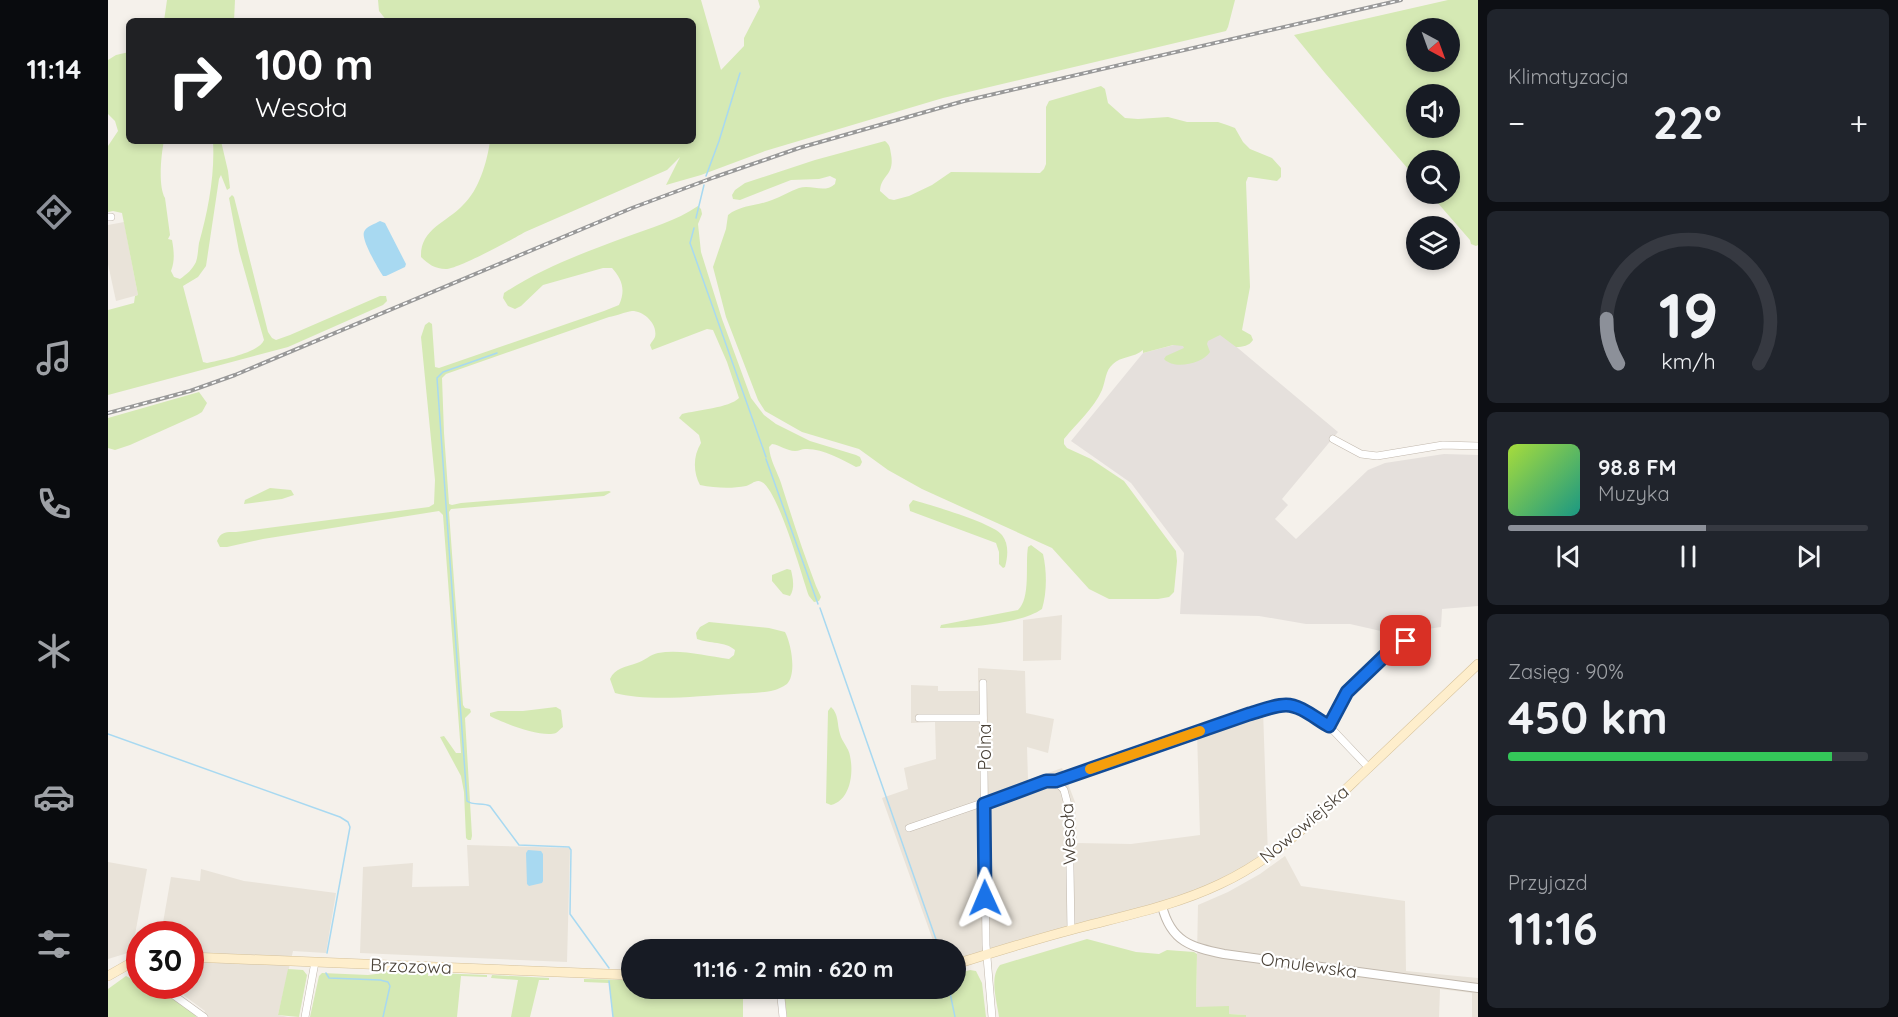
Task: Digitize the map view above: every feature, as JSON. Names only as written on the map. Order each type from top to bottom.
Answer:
[{"type":"main road","name":"Nowowiejska","points":[[966,961],[1193,896],[1221,884],[1263,860],[1303,829],[1478,664]]},
{"type":"main road","name":"Brzozowa","points":[[204,958],[621,975]]},
{"type":"main road","points":[[108,976],[126,966]]},
{"type":"street","points":[[1333,439],[1361,454],[1377,456],[1443,445],[1478,446]]},
{"type":"street","points":[[1329,726],[1347,692],[1397,644],[1413,640]]},
{"type":"street","name":"Polna","points":[[984,683],[986,955],[992,1017]]},
{"type":"street","points":[[1056,781],[1249,714],[1287,705],[1329,726],[1369,768]]},
{"type":"street","points":[[919,718],[984,718]]},
{"type":"street","name":"Wesoła","points":[[909,828],[1046,781],[1056,781],[1064,790],[1069,809],[1071,930]]},
{"type":"street","name":"Omulewska","points":[[1161,906],[1166,922],[1173,933],[1183,941],[1203,949],[1224,954],[1478,988]]},
{"type":"street","points":[[305,1017],[315,962]]},
{"type":"street","points":[[179,999],[202,1016]]},
{"type":"street","points":[[781,999],[783,1017]]},
{"type":"shaded area","points":[[124,222],[138,295],[116,301],[108,264],[108,225]]},
{"type":"shaded area","points":[[1220,333],[1338,432],[1282,499],[1288,505],[1275,519],[1296,539],[1368,470],[1385,463],[1444,454],[1478,455],[1478,606],[1442,609],[1441,627],[1394,634],[1350,624],[1306,624],[1259,616],[1180,614],[1184,553],[1131,483],[1071,441],[1143,353]]},
{"type":"shaded area","points":[[1062,615],[1061,660],[1023,661],[1023,620]]},
{"type":"shaded area","points":[[978,668],[1025,671],[1026,713],[1054,719],[1048,753],[1027,747],[1028,780],[1062,768],[1075,802],[1077,843],[1131,844],[1200,835],[1197,732],[1263,710],[1268,856],[1205,891],[966,959],[966,939],[932,939],[882,798],[908,789],[904,768],[936,759],[935,722],[911,723],[911,685],[938,686],[938,691],[978,691]]},
{"type":"shaded area","points":[[467,845],[570,848],[567,962],[360,953],[363,867],[413,863],[412,887],[469,886]]},
{"type":"shaded area","points":[[1285,856],[1301,886],[1405,901],[1406,971],[1478,978],[1478,1017],[1472,1017],[1472,993],[1440,989],[1439,1017],[1246,1017],[1246,1015],[1229,1014],[1229,1007],[1196,1007],[1198,905],[1260,874]]},
{"type":"shaded area","points":[[108,862],[147,869],[137,921],[126,921],[126,954],[108,959]]},
{"type":"shaded area","points":[[201,869],[244,881],[336,893],[326,953],[293,951],[278,1015],[288,1017],[203,1017],[205,1011],[189,999],[204,999],[204,921],[163,921],[171,877],[200,881]]},
{"type":"green space","points":[[167,0],[235,0],[234,18],[164,18]]},
{"type":"green space","points":[[378,0],[701,0],[721,70],[744,46],[744,38],[760,7],[758,0],[1235,0],[1226,31],[943,98],[765,151],[701,175],[666,185],[680,157],[667,170],[525,232],[473,259],[446,269],[435,267],[424,260],[421,257],[422,247],[429,233],[463,205],[474,192],[487,158],[489,144],[696,144],[696,18],[385,18],[379,11]]},
{"type":"green space","points":[[1448,0],[1478,0],[1478,245],[1471,244],[1460,228],[1460,216],[1449,216],[1439,204],[1460,204],[1460,150],[1406,150],[1406,166],[1294,35]]},
{"type":"green space","points":[[126,53],[126,144],[164,144],[161,178],[170,235],[168,239],[172,240],[174,260],[171,271],[174,277],[180,279],[196,262],[210,193],[213,144],[222,144],[230,188],[227,190],[221,175],[206,266],[198,277],[183,286],[203,362],[239,355],[255,349],[264,340],[239,251],[229,198],[232,195],[268,332],[272,338],[276,340],[290,335],[380,296],[386,296],[387,301],[383,305],[288,347],[108,395],[108,310],[134,303],[135,296],[138,295],[122,213],[108,212],[108,146],[118,131],[115,121],[108,114],[108,60]]},
{"type":"green space","points":[[1101,86],[1105,89],[1108,103],[1125,118],[1168,117],[1187,122],[1218,122],[1235,128],[1250,149],[1272,158],[1281,168],[1281,177],[1277,181],[1248,177],[1246,182],[1250,287],[1242,330],[1251,335],[1253,340],[1246,346],[1236,347],[1220,335],[1208,341],[1210,352],[1206,356],[1188,364],[1174,364],[1164,359],[1184,348],[1173,345],[1143,353],[1143,350],[1120,360],[1108,370],[1102,390],[1094,403],[1064,439],[1067,448],[1091,459],[1124,481],[1176,551],[1174,592],[1169,597],[1158,599],[1109,599],[1089,589],[1052,548],[922,489],[888,470],[859,449],[802,432],[765,411],[758,400],[726,317],[713,267],[726,229],[728,215],[738,209],[772,200],[799,188],[831,187],[835,184],[836,179],[830,176],[819,179],[791,180],[740,200],[733,199],[732,195],[735,190],[745,183],[815,160],[885,141],[890,147],[892,161],[890,171],[880,191],[889,199],[909,196],[932,185],[951,172],[1040,173],[1046,164],[1046,107],[1049,101]]},
{"type":"green space","points":[[698,206],[702,214],[698,224],[701,252],[722,319],[751,398],[764,415],[776,424],[810,441],[856,455],[862,462],[856,467],[818,450],[792,451],[772,444],[769,447],[802,548],[821,597],[819,601],[814,602],[809,596],[780,513],[773,496],[765,485],[758,481],[729,488],[700,485],[695,464],[696,453],[701,443],[699,435],[679,418],[682,414],[721,406],[739,398],[713,330],[707,329],[652,350],[650,345],[655,332],[652,323],[641,313],[632,311],[446,374],[442,378],[449,504],[611,492],[604,496],[451,509],[449,512],[463,705],[471,712],[465,718],[472,836],[471,840],[468,840],[461,776],[440,737],[444,736],[456,753],[461,753],[443,515],[439,511],[263,539],[227,547],[220,547],[217,541],[220,535],[227,532],[429,507],[434,504],[435,480],[421,337],[425,325],[429,322],[432,324],[435,367],[439,368],[619,305],[622,285],[612,268],[603,268],[543,285],[515,309],[508,306],[503,298],[504,293],[548,269],[672,220]]},
{"type":"green space","points":[[199,392],[207,403],[202,412],[130,445],[115,450],[108,448],[108,418]]},
{"type":"green space","points":[[270,488],[291,490],[294,495],[282,499],[244,504],[245,500]]},
{"type":"green space","points":[[913,500],[960,515],[996,530],[1002,535],[1007,546],[1005,567],[999,564],[996,543],[910,511],[909,505]]},
{"type":"green space","points":[[1031,545],[1043,554],[1046,589],[1042,609],[1007,622],[940,628],[941,625],[1018,610],[1025,597],[1027,554],[1028,547]]},
{"type":"green space","points":[[787,569],[791,570],[793,580],[793,590],[790,596],[783,594],[772,581],[772,575]]},
{"type":"green space","points":[[709,622],[769,628],[785,632],[791,651],[792,666],[792,673],[787,684],[766,692],[690,697],[658,698],[615,693],[610,679],[615,672],[655,654],[685,652],[729,659],[734,655],[735,650],[731,647],[697,639],[696,633],[700,627]]},
{"type":"green space","points":[[556,707],[561,710],[563,727],[556,733],[550,734],[523,729],[490,716],[490,713],[498,711]]},
{"type":"green space","points":[[831,707],[849,753],[851,778],[843,798],[831,805],[826,803],[828,711]]},
{"type":"green space","points":[[1087,939],[1136,952],[1159,954],[1167,950],[1194,952],[1197,954],[1196,1007],[1229,1006],[1229,1014],[1246,1015],[1246,1017],[999,1017],[994,983],[1000,965]]},
{"type":"green space","points":[[288,969],[303,970],[307,975],[299,1017],[278,1015]]},
{"type":"green space","points":[[384,971],[428,973],[428,976],[433,976],[434,973],[487,975],[487,977],[461,976],[457,1017],[310,1017],[319,976],[322,973],[368,975],[384,973]]},
{"type":"green space","points":[[966,971],[976,971],[982,983],[986,1017],[787,1017],[785,999],[966,999]]},
{"type":"green space","points":[[492,975],[549,978],[549,980],[539,980],[530,1017],[511,1017],[518,980],[491,978]]},
{"type":"green space","points":[[126,976],[126,999],[176,999],[195,1013],[196,1017],[108,1017],[108,989]]},
{"type":"green space","points":[[584,979],[621,980],[621,999],[743,999],[743,1017],[613,1017],[609,983],[584,982]]},
{"type":"water","points":[[380,221],[385,223],[406,264],[405,267],[386,276],[383,276],[374,261],[364,236],[367,228]]},
{"type":"water","points":[[528,850],[541,851],[543,854],[543,881],[529,886],[527,884],[526,853]]},
{"type":"waterway","points":[[706,176],[740,73]]},
{"type":"waterway","points":[[696,218],[704,185]]},
{"type":"waterway","points":[[694,228],[690,243],[766,457]]},
{"type":"waterway","points":[[497,353],[443,372],[437,378],[467,801],[490,806],[519,845],[569,847],[571,850],[570,914],[609,968]]},
{"type":"waterway","points":[[766,459],[818,604]]},
{"type":"waterway","points":[[820,608],[936,939]]},
{"type":"waterway","points":[[108,734],[340,817],[348,822],[350,827],[327,953]]},
{"type":"waterway","points":[[326,973],[329,978],[388,982],[390,986],[383,1017]]},
{"type":"waterway","points":[[609,981],[613,1017]]},
{"type":"waterway","points":[[951,999],[955,1017]]},
{"type":"railway","points":[[108,413],[190,391],[235,375],[632,208],[799,148],[964,101],[1401,0]]},
{"type":"slow traffic","points":[[1090,769],[1200,731]]},
{"type":"route","points":[[985,898],[984,804],[1046,781],[1056,781],[1274,707],[1287,705],[1299,709],[1329,726],[1347,692],[1397,644],[1406,641]]}]
